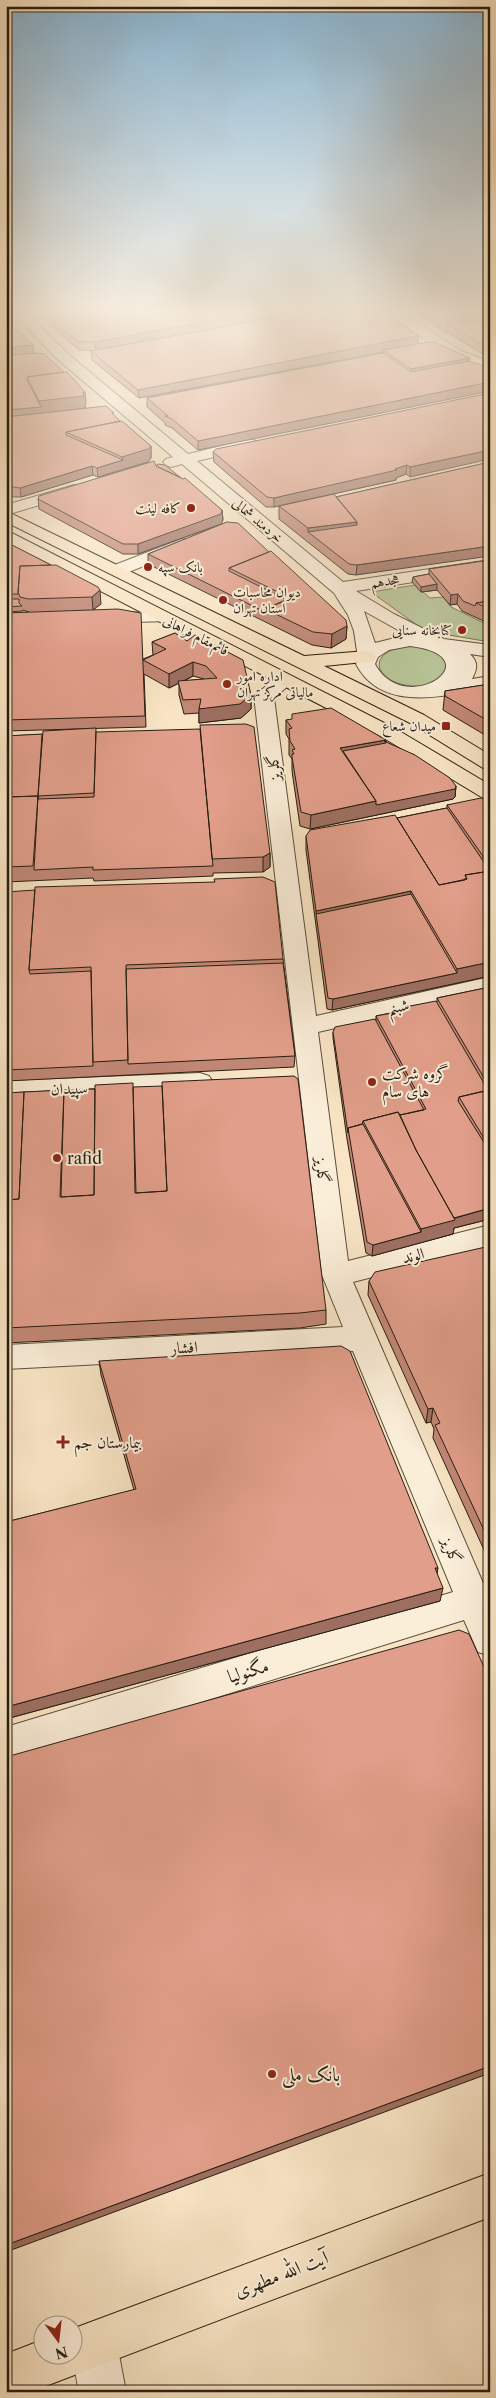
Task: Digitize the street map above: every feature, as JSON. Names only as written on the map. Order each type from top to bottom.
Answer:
[{"type":"main road","name":"قائم‌مقام فراهانی","points":[[6,516],[118,570],[292,671],[344,711],[389,733],[487,803]]},
{"type":"main road","name":"قائم‌مقام فراهانی","points":[[6,536],[162,617],[292,671],[373,698],[417,719],[490,764]]},
{"type":"main road","points":[[292,671],[367,656]]},
{"type":"main road","points":[[344,711],[373,698]]},
{"type":"main road","name":"آیت الله مطهری","points":[[82,2349],[490,2195]]},
{"type":"main road","name":"آیت الله مطهری","points":[[6,2377],[36,2366]]},
{"type":"street","name":"خردمند شمالی","points":[[146,426],[339,588],[388,618],[462,656],[467,663],[467,672],[462,679],[431,691],[407,691],[381,684],[366,671],[367,656],[364,629],[353,606],[339,588]]},
{"type":"street","points":[[156,466],[184,458],[270,440]]},
{"type":"street","points":[[6,510],[90,485]]},
{"type":"street","points":[[234,522],[255,517],[277,515]]},
{"type":"street","points":[[118,570],[199,537]]},
{"type":"street","name":"هجدهم","points":[[339,588],[490,565]]},
{"type":"street","points":[[83,618],[162,617]]},
{"type":"street","points":[[367,656],[383,645],[418,640],[490,651]]},
{"type":"street","name":"گلریز","points":[[292,671],[264,696],[259,730],[292,843],[278,885],[305,1027],[302,1078],[336,1275],[481,1598],[490,1640]]},
{"type":"street","points":[[373,698],[490,682]]},
{"type":"street","name":"شبنم","points":[[305,1027],[490,985]]},
{"type":"street","name":"سپیدان","points":[[6,1090],[223,1082]]},
{"type":"street","name":"الوند","points":[[336,1275],[490,1236]]},
{"type":"street","name":"افشار","points":[[6,1357],[363,1338]]},
{"type":"street","name":"مگنولیا","points":[[6,1745],[481,1598]]},
{"type":"street","points":[[82,2359],[104,2392]]},
{"type":"green space","points":[[415,585],[430,598],[443,597],[451,607],[490,626],[490,642],[431,632],[418,626],[371,592]]},
{"type":"green space","points":[[410,645],[437,647],[460,671],[435,682],[420,686],[395,682],[386,677],[380,670],[379,663],[383,656],[393,649]]},
{"type":"building","points":[[6,426],[96,426],[66,432],[66,435],[123,460],[97,468],[92,466],[20,488],[6,484]]},
{"type":"building","points":[[97,426],[128,426],[151,446],[148,449],[122,457],[66,432]]},
{"type":"building","points":[[180,426],[273,426],[198,441]]},
{"type":"building","points":[[329,426],[490,426],[490,450],[410,467],[407,465],[395,469],[397,470],[274,498],[267,497],[213,452],[216,449]]},
{"type":"building","points":[[154,461],[156,466],[183,479],[185,478],[222,510],[221,514],[138,544],[123,544],[38,499],[39,496]]},
{"type":"building","points":[[490,462],[490,546],[357,565],[349,564],[308,532],[357,525],[357,522],[336,497]]},
{"type":"building","points":[[158,464],[165,465],[180,477],[156,466]]},
{"type":"building","points":[[334,494],[357,522],[308,528],[279,506]]},
{"type":"building","points":[[227,522],[238,523],[269,552],[229,568],[229,571],[287,600],[265,609],[265,612],[148,554]]},
{"type":"building","points":[[6,542],[51,565],[20,566],[18,594],[6,594]]},
{"type":"building","points":[[271,551],[346,620],[347,626],[332,634],[313,632],[265,609],[290,598],[229,568]]},
{"type":"building","points":[[490,560],[490,601],[476,603],[475,606],[463,601],[458,594],[451,595],[429,569]]},
{"type":"building","points":[[56,565],[98,587],[100,590],[92,597],[28,599],[20,597],[18,592],[20,566]]},
{"type":"building","points":[[429,574],[437,584],[421,587],[413,577]]},
{"type":"building","points":[[6,599],[19,599],[19,603],[22,606],[6,607]]},
{"type":"building","points":[[490,601],[490,609],[476,603]]},
{"type":"building","points":[[118,609],[141,613],[145,716],[6,720],[6,613]]},
{"type":"building","points":[[175,633],[187,641],[195,635],[243,660],[251,695],[240,704],[199,709],[201,699],[183,700],[178,681],[217,678],[206,666],[193,662],[169,674],[143,660],[166,649],[152,642]]},
{"type":"building","points":[[490,684],[490,722],[445,696],[445,691]]},
{"type":"building","points":[[331,708],[386,740],[340,748],[376,801],[311,815],[301,812],[292,757],[292,754],[294,754],[292,750],[295,749],[290,741],[289,729],[292,728],[286,720],[292,719],[292,714]]},
{"type":"building","points":[[246,724],[254,727],[270,853],[263,857],[212,859],[200,725]]},
{"type":"building","points":[[96,728],[94,793],[38,796],[43,731]]},
{"type":"building","points":[[200,729],[213,866],[93,870],[93,867],[34,870],[38,796],[38,799],[94,797],[96,732]]},
{"type":"building","points":[[42,734],[38,796],[6,797],[6,736]]},
{"type":"building","points":[[384,741],[415,755],[450,778],[456,786],[455,789],[376,805],[376,801],[343,751],[386,743]]},
{"type":"building","points":[[38,796],[33,866],[6,867],[6,797]]},
{"type":"building","points":[[481,798],[490,801],[490,866],[447,805]]},
{"type":"building","points":[[447,808],[490,871],[465,875],[467,879],[465,880],[439,885],[397,818]]},
{"type":"building","points":[[395,815],[439,885],[467,879],[465,875],[490,871],[490,962],[457,969],[411,891],[316,911],[306,836],[310,830]]},
{"type":"building","points":[[263,877],[275,882],[283,959],[126,965],[128,1060],[93,1062],[91,967],[29,970],[35,887],[215,882],[214,879]]},
{"type":"building","points":[[35,890],[30,974],[91,971],[93,1066],[6,1070],[6,892]]},
{"type":"building","points":[[411,894],[457,973],[333,999],[328,998],[316,914]]},
{"type":"building","points":[[283,963],[295,1056],[128,1064],[126,969]]},
{"type":"building","points":[[490,987],[490,1088],[437,998]]},
{"type":"building","points":[[436,1001],[488,1090],[459,1097],[458,1101],[490,1152],[490,1208],[454,1218],[416,1150],[400,1115],[426,1109],[376,1016],[407,1010],[405,1007]]},
{"type":"building","name":"گروه شرکت های سام","points":[[375,1019],[424,1110],[400,1115],[398,1112],[363,1121],[362,1124],[348,1128],[348,1133],[333,1032],[335,1027]]},
{"type":"building","points":[[294,1076],[298,1079],[326,1310],[300,1313],[6,1328],[6,1200],[19,1199],[24,1092],[64,1090],[60,1197],[94,1195],[95,1085],[133,1083],[135,1193],[167,1191],[162,1082]]},
{"type":"building","points":[[162,1086],[167,1191],[136,1193],[133,1087]]},
{"type":"building","points":[[95,1089],[94,1195],[61,1197],[64,1090]]},
{"type":"building","points":[[490,1090],[490,1148],[459,1097]]},
{"type":"building","points":[[24,1092],[19,1199],[6,1200],[6,1093]]},
{"type":"building","points":[[398,1112],[416,1150],[455,1220],[421,1229],[363,1121]]},
{"type":"building","points":[[363,1124],[421,1232],[373,1245],[367,1242],[348,1128]]},
{"type":"building","points":[[490,1246],[490,1543],[435,1425],[440,1423],[433,1408],[428,1409],[369,1281],[375,1272]]},
{"type":"building","points":[[341,1346],[350,1351],[438,1568],[435,1568],[443,1588],[6,1707],[6,1522],[136,1489],[99,1361]]},
{"type":"building","points":[[459,1630],[469,1634],[490,1680],[490,2066],[6,2245],[6,1757]]},
{"type":"place","name":"کافه لینت","points":[[191,508]]},
{"type":"place","name":"بانک سپه","points":[[148,567]]},
{"type":"place","name":"دیوان محاسبات استان تهران","points":[[223,600]]},
{"type":"place","name":"كتابخانه سنایی","points":[[462,630]]},
{"type":"place","name":"اداره امور مالیاتی مرکز تهران","points":[[227,684]]},
{"type":"place","name":"میدان شعاع","points":[[446,726]]},
{"type":"place","name":"گروه شرکت های سام","points":[[372,1082]]},
{"type":"place","name":"rafid","points":[[57,1158]]},
{"type":"place","name":"بیمارستان جم","points":[[63,1442]]},
{"type":"place","name":"بانک ملی","points":[[272,2074]]}]
